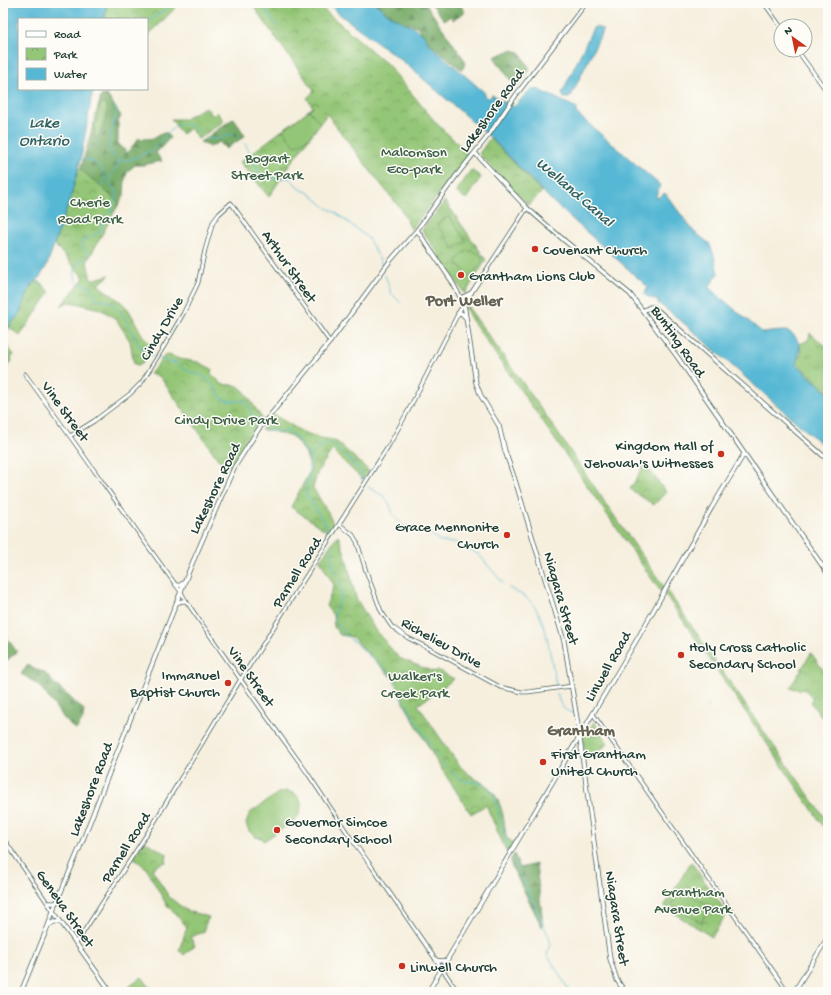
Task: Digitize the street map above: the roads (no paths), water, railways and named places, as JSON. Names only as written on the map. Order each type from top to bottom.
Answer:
[{"type":"main road","name":"Lakeshore Road","points":[[22,992],[56,903],[80,847],[185,581],[234,468],[258,430],[330,342],[390,261],[417,230],[456,176],[488,136],[516,95],[586,3]]},
{"type":"main road","name":"Bunting Road","points":[[475,153],[527,208],[630,294],[644,311],[828,574]]},
{"type":"main road","points":[[423,222],[421,231],[425,242]]},
{"type":"main road","name":"Niagara Street","points":[[417,230],[452,281],[464,304],[476,383],[481,396],[499,426],[505,451],[564,641],[578,725],[610,959],[617,980],[625,992]]},
{"type":"main road","points":[[461,298],[471,293]]},
{"type":"main road","points":[[644,311],[650,306],[654,308],[828,460]]},
{"type":"main road","points":[[458,313],[461,313],[467,319]]},
{"type":"main road","name":"Linwell Road","points":[[428,992],[593,714],[744,454]]},
{"type":"main road","points":[[176,584],[179,586],[182,585],[185,581]]},
{"type":"main road","points":[[177,603],[186,601]]},
{"type":"main road","points":[[578,725],[582,726],[589,720]]},
{"type":"main road","points":[[573,748],[578,750],[582,755]]},
{"type":"main road","points":[[48,903],[56,903]]},
{"type":"main road","name":"Geneva Street","points":[[53,911],[111,992]]},
{"type":"main road","points":[[48,926],[54,922],[61,922]]},
{"type":"main road","points":[[794,992],[828,937]]},
{"type":"main road","points":[[436,960],[448,960]]},
{"type":"street","points":[[764,3],[775,18]]},
{"type":"street","points":[[804,58],[828,93]]},
{"type":"street","name":"Arthur Street","points":[[231,203],[330,342]]},
{"type":"street","name":"Cindy Drive","points":[[70,436],[94,421],[130,394],[142,382],[183,314],[198,283],[213,222],[231,203]]},
{"type":"street","name":"Parnell Road","points":[[75,942],[79,939],[119,878],[241,680],[389,446],[458,313],[527,208]]},
{"type":"street","name":"Vine Street","points":[[25,374],[176,584],[186,601],[278,734],[306,771],[352,840],[458,992]]},
{"type":"street","name":"Richelieu Drive","points":[[339,524],[353,534],[358,542],[366,571],[381,611],[392,627],[408,638],[500,687],[528,692],[572,686]]},
{"type":"street","points":[[593,714],[788,992]]},
{"type":"street","name":"Geneva Street","points":[[3,838],[53,911]]},
{"type":"water","name":"Lake Ontario","points":[[3,3],[107,3],[104,18],[18,18],[18,90],[93,90],[81,158],[71,196],[47,265],[40,277],[31,285],[19,315],[11,323],[3,340]]},
{"type":"water","name":"Welland Canal","points":[[327,3],[375,3],[389,15],[415,28],[426,37],[430,45],[485,93],[484,95],[489,99],[492,95],[514,107],[531,89],[537,89],[577,108],[576,113],[660,185],[656,196],[657,198],[665,193],[694,232],[709,243],[714,255],[718,273],[709,288],[763,333],[785,331],[792,333],[796,338],[799,345],[799,355],[796,364],[828,393],[828,450],[679,319],[658,303],[656,299],[646,296],[644,294],[648,287],[552,201],[491,138],[400,59],[343,17]]},
{"type":"water","points":[[594,27],[603,30],[571,96],[569,98],[564,98],[562,93]]},
{"type":"waterway","points":[[260,3],[277,26]]},
{"type":"waterway","points":[[148,21],[169,7]]},
{"type":"waterway","points":[[114,105],[117,110],[110,138],[110,145],[111,152],[114,157],[120,161],[143,155],[159,144],[169,132],[179,125],[191,125],[201,133]]},
{"type":"waterway","points":[[206,137],[215,139],[232,134],[240,138]]},
{"type":"waterway","points":[[245,144],[254,159],[258,171],[264,179],[290,178],[300,189],[309,193],[368,238],[383,267]]},
{"type":"waterway","points":[[81,158],[89,160],[99,166],[104,172],[105,176],[102,187]]},
{"type":"waterway","points":[[92,236],[100,232],[103,222],[113,207],[117,190],[109,181],[117,167],[118,161]]},
{"type":"waterway","points":[[88,252],[84,249],[81,242],[90,237]]},
{"type":"waterway","points":[[88,257],[89,253]]},
{"type":"waterway","points":[[86,258],[79,263],[75,270],[75,279],[77,282],[90,286],[96,298],[99,300],[108,301],[115,306],[126,320],[139,345],[149,354],[156,357]]},
{"type":"waterway","points":[[385,275],[391,293],[401,303]]},
{"type":"waterway","points":[[36,280],[43,287]]},
{"type":"waterway","points":[[159,358],[177,363],[184,369],[206,378],[223,399],[229,401],[246,402],[249,406],[251,415],[259,419]]},
{"type":"waterway","points":[[266,429],[273,431],[285,431],[292,434],[310,458]]},
{"type":"waterway","points":[[328,537],[326,525],[306,494],[311,456],[319,447],[327,443],[331,443],[352,462],[352,464],[358,467],[362,480]]},
{"type":"waterway","points":[[368,487],[384,496],[390,505],[394,516],[404,526],[427,531],[441,542],[459,543]]},
{"type":"waterway","points":[[331,545],[332,563],[342,589],[335,612],[335,617],[344,634],[349,638]]},
{"type":"waterway","points":[[465,547],[479,555],[503,583]]},
{"type":"waterway","points":[[509,588],[528,599],[538,612],[546,634],[556,686]]},
{"type":"waterway","points":[[350,639],[391,675],[404,702]]},
{"type":"waterway","points":[[557,693],[560,703],[566,710],[573,713]]},
{"type":"waterway","points":[[405,703],[431,745]]},
{"type":"waterway","points":[[706,707],[710,705]]},
{"type":"waterway","points":[[437,754],[440,758]]},
{"type":"waterway","points":[[442,761],[445,767]]},
{"type":"waterway","points":[[447,768],[460,779]]},
{"type":"waterway","points":[[462,780],[480,783],[486,786],[493,794],[509,848]]},
{"type":"waterway","points":[[514,860],[549,937],[551,946],[547,954],[570,992]]},
{"type":"place","name":"Covenant Church","points":[[535,249]]},
{"type":"place","name":"Grantham Lions Club","points":[[461,275]]},
{"type":"place","name":"Kingdom Hall of Jehovah's Witnesses","points":[[721,454]]},
{"type":"place","name":"Grace Mennonite Church","points":[[507,535]]},
{"type":"place","name":"Holy Cross Catholic Secondary School","points":[[681,655]]},
{"type":"place","name":"Immanuel Baptist Church","points":[[228,683]]},
{"type":"place","name":"First Grantham United Church","points":[[543,762]]},
{"type":"place","name":"Governor Simcoe Secondary School","points":[[277,830]]},
{"type":"place","name":"Linwell Church","points":[[402,966]]},
{"type":"district","name":"Port Weller","points":[[464,299]]},
{"type":"district","name":"Grantham","points":[[581,729]]},
{"type":"park label","name":"Malcomson Eco-park","points":[[414,160]]},
{"type":"park label","name":"Bogart Street Park","points":[[267,166]]},
{"type":"park label","name":"Cherie Road Park","points":[[90,210]]},
{"type":"park label","name":"Cindy Drive Park","points":[[226,419]]},
{"type":"park label","name":"Walker's Creek Park","points":[[415,684]]},
{"type":"park label","name":"Grantham Avenue Park","points":[[693,900]]}]
